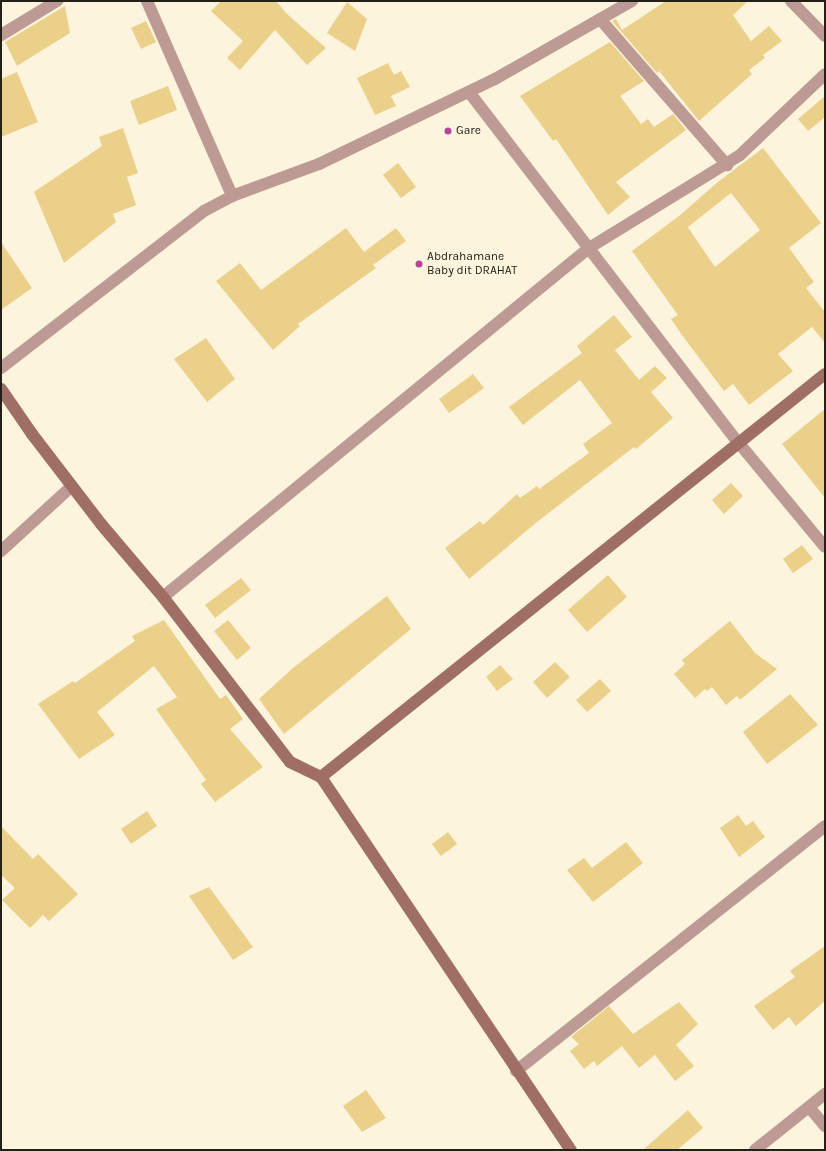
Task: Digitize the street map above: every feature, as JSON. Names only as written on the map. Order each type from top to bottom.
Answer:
[{"type":"main road","points":[[321,777],[738,442],[825,374]]},
{"type":"main road","points":[[1,389],[72,486],[163,597],[290,762],[321,777],[516,1071],[571,1150]]},
{"type":"street","points":[[1,35],[57,1]]},
{"type":"street","points":[[147,1],[232,196]]},
{"type":"street","points":[[1,368],[204,211],[232,196],[319,164],[469,92],[632,1]]},
{"type":"street","points":[[791,1],[825,36]]},
{"type":"street","points":[[600,19],[727,165]]},
{"type":"street","points":[[163,597],[589,248],[727,165],[825,74]]},
{"type":"street","points":[[469,92],[738,442],[825,547]]},
{"type":"street","points":[[1,551],[72,486]]},
{"type":"street","points":[[516,1071],[825,826]]},
{"type":"street","points":[[755,1150],[825,1094]]},
{"type":"street","points":[[809,1107],[825,1126]]},
{"type":"building","points":[[221,1],[276,1],[287,14],[326,48],[307,65],[275,30],[240,70],[227,58],[243,41],[211,11]]},
{"type":"building","points":[[666,1],[748,1],[733,15],[751,41],[769,26],[782,41],[763,55],[765,58],[749,70],[752,74],[699,121],[659,71],[657,73],[612,21],[616,19],[622,30]]},
{"type":"building","points":[[347,2],[367,19],[355,51],[327,33]]},
{"type":"building","points":[[65,6],[70,33],[17,66],[5,42]]},
{"type":"building","points":[[146,21],[156,42],[141,49],[131,28]]},
{"type":"building","points":[[610,42],[644,81],[620,96],[641,124],[648,119],[654,127],[673,114],[686,130],[616,182],[630,197],[608,215],[556,139],[553,141],[520,96]]},
{"type":"building","points":[[388,63],[394,75],[401,71],[410,87],[391,96],[396,106],[375,115],[357,78]]},
{"type":"building","points":[[17,72],[38,122],[1,137],[1,79]]},
{"type":"building","points":[[168,86],[177,110],[139,125],[130,101]]},
{"type":"building","points":[[825,96],[825,117],[808,131],[798,119]]},
{"type":"building","points":[[123,128],[138,173],[127,177],[136,205],[113,214],[116,222],[64,263],[34,192],[102,146],[99,137]]},
{"type":"building","points":[[763,148],[821,223],[789,248],[814,282],[806,288],[825,312],[825,343],[812,327],[778,354],[793,371],[749,405],[733,384],[724,391],[671,319],[678,315],[632,251],[679,216],[719,181]],"holes":[[[731,193],[760,230],[715,267],[687,226],[688,227]]]},
{"type":"building","points":[[398,163],[416,187],[401,198],[383,175]]},
{"type":"building","points":[[346,228],[364,252],[396,228],[406,241],[373,265],[376,268],[298,324],[300,326],[273,350],[216,281],[240,263],[261,290]]},
{"type":"building","points":[[1,242],[32,288],[1,310]]},
{"type":"building","points":[[614,315],[632,337],[615,350],[639,380],[655,366],[667,378],[651,392],[673,418],[636,449],[634,447],[537,522],[469,579],[445,548],[480,521],[483,525],[517,494],[520,498],[537,486],[539,489],[589,453],[583,444],[612,423],[580,380],[523,425],[509,407],[582,353],[577,346]]},
{"type":"building","points":[[206,338],[235,379],[207,402],[174,359]]},
{"type":"building","points":[[473,374],[484,388],[449,413],[439,399]]},
{"type":"building","points":[[825,409],[825,498],[782,444]]},
{"type":"building","points":[[731,483],[743,496],[724,514],[712,500]]},
{"type":"building","points":[[802,545],[813,559],[793,573],[783,559]]},
{"type":"building","points":[[608,575],[627,597],[587,632],[568,610]]},
{"type":"building","points":[[241,578],[251,590],[215,618],[205,605]]},
{"type":"building","points":[[387,596],[411,629],[284,734],[259,699],[294,667]]},
{"type":"building","points":[[164,620],[220,699],[226,695],[243,719],[230,729],[263,767],[215,802],[201,784],[206,780],[156,709],[177,697],[154,666],[97,712],[115,735],[79,759],[38,704],[73,681],[75,683],[135,641],[132,636]]},
{"type":"building","points":[[228,620],[251,648],[237,660],[214,631]]},
{"type":"building","points":[[730,621],[755,653],[777,669],[740,700],[737,696],[726,705],[712,687],[707,691],[705,689],[695,698],[674,674],[685,664],[682,660]]},
{"type":"building","points":[[555,662],[570,677],[547,698],[533,682]]},
{"type":"building","points":[[500,665],[513,679],[497,691],[486,677]]},
{"type":"building","points":[[600,679],[611,691],[587,712],[576,700]]},
{"type":"building","points":[[790,694],[818,725],[767,764],[743,732]]},
{"type":"building","points":[[147,811],[157,826],[131,844],[121,829]]},
{"type":"building","points":[[738,815],[746,826],[753,821],[765,837],[739,857],[720,828]]},
{"type":"building","points":[[1,826],[33,859],[38,854],[78,894],[49,921],[43,915],[30,928],[2,900],[15,888],[1,875]]},
{"type":"building","points":[[448,832],[457,844],[441,856],[432,844]]},
{"type":"building","points":[[626,842],[643,863],[593,902],[567,870],[584,858],[592,868]]},
{"type":"building","points":[[209,887],[253,947],[233,960],[189,896]]},
{"type":"building","points":[[825,946],[825,1001],[796,1026],[789,1017],[773,1030],[754,1006],[795,977],[790,971]]},
{"type":"building","points":[[679,1002],[698,1024],[676,1045],[694,1066],[675,1081],[655,1055],[639,1068],[622,1046],[597,1066],[594,1061],[584,1069],[570,1051],[579,1044],[571,1037],[609,1006],[633,1034]]},
{"type":"building","points":[[366,1090],[386,1118],[362,1132],[343,1106]]},
{"type":"building","points":[[688,1110],[703,1128],[677,1150],[643,1150]]},
{"type":"place","name":"Gare","points":[[448,131]]},
{"type":"place","name":"Abdrahamane Baby dit DRAHAT","points":[[419,264]]}]
